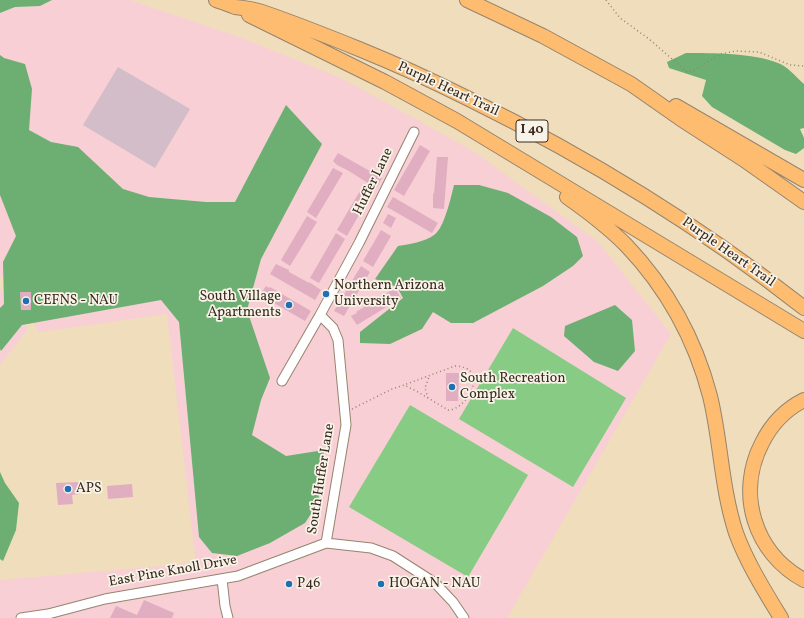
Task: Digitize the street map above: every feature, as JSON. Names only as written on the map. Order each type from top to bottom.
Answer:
[{"type":"highway","name":"Purple Heart Trail","points":[[216,0],[233,6],[259,11],[360,50],[448,89],[503,116],[569,151],[617,179],[759,273],[804,308]]},
{"type":"highway","points":[[467,0],[543,36],[631,84],[685,111],[804,180]]},
{"type":"highway","points":[[233,6],[257,20],[343,61],[457,121],[804,331]]},
{"type":"highway","points":[[631,84],[804,202]]},
{"type":"highway","points":[[505,150],[526,168],[582,208],[625,244],[653,277],[672,304],[697,356],[710,397],[725,493],[736,532],[752,570],[781,618]]},
{"type":"highway","points":[[804,400],[791,408],[781,417],[765,437],[753,466],[750,492],[751,504],[756,524],[767,547],[788,569],[804,580]]},
{"type":"street","name":"Huffer Lane","points":[[320,315],[359,243],[414,132]]},
{"type":"street","points":[[282,381],[293,359],[320,315]]},
{"type":"street","name":"South Huffer Lane","points":[[320,315],[333,328],[338,340],[346,425],[326,543]]},
{"type":"street","points":[[326,543],[371,548],[393,556],[435,583],[454,602],[464,618]]},
{"type":"street","name":"East Pine Knoll Drive","points":[[22,618],[68,613],[105,599],[238,576],[326,543]]},
{"type":"street","points":[[222,579],[228,618]]},
{"type":"path","points":[[606,0],[620,18],[649,39],[687,72],[693,71],[720,54],[736,51],[759,52],[790,65],[804,66]]},
{"type":"path","points":[[345,413],[392,389],[456,366],[464,366],[472,372],[475,377],[473,387],[463,403],[453,410],[448,410],[404,385]]},
{"type":"path","points":[[428,398],[425,388],[429,376]]},
{"type":"shaded area","name":"Northern Arizona University","points":[[0,0],[130,0],[242,38],[345,80],[473,151],[598,242],[671,334],[507,618],[0,618],[0,580],[196,563],[167,314],[39,332],[0,274]]},
{"type":"shaded area","points":[[118,67],[190,109],[155,168],[83,125]]},
{"type":"shaded area","points":[[0,288],[28,329],[0,365]]},
{"type":"green space","points":[[0,0],[52,0],[40,6],[15,7],[0,13]]},
{"type":"green space","points":[[686,53],[745,55],[778,63],[788,69],[804,84],[804,128],[800,129],[804,138],[804,148],[796,154],[785,150],[712,107],[702,96],[706,80],[669,68],[667,62]]},
{"type":"green space","points":[[0,55],[4,58],[25,64],[32,89],[29,130],[51,142],[78,147],[123,189],[149,197],[206,202],[235,202],[286,105],[322,144],[261,259],[247,310],[270,378],[261,400],[252,435],[286,456],[324,450],[318,503],[305,523],[270,543],[237,556],[212,553],[199,537],[179,322],[161,300],[22,325],[1,351],[0,308],[4,304],[3,262],[16,236],[0,195]]},
{"type":"green space","points":[[454,185],[479,185],[508,193],[551,217],[577,237],[583,256],[573,266],[543,286],[473,323],[451,323],[433,312],[422,329],[390,344],[360,343],[360,332],[403,298],[397,287],[375,279],[398,246],[421,241],[438,232],[447,212]]},
{"type":"green space","points":[[615,305],[632,320],[635,351],[618,371],[594,362],[564,336],[565,326]]},
{"type":"green space","points":[[513,328],[626,398],[573,487],[459,419]]},
{"type":"green space","points":[[410,405],[528,475],[468,577],[349,507]]},
{"type":"green space","points":[[0,472],[5,483],[19,503],[16,530],[3,561],[0,559]]},
{"type":"building","points":[[420,145],[430,151],[404,196],[394,190]]},
{"type":"building","points":[[338,153],[382,178],[377,187],[337,165],[333,161]]},
{"type":"building","points":[[437,157],[448,157],[444,209],[433,208]]},
{"type":"building","points":[[333,168],[343,173],[316,218],[307,212]]},
{"type":"building","points":[[364,184],[373,190],[347,236],[337,230]]},
{"type":"building","points":[[393,197],[438,223],[432,233],[387,207]]},
{"type":"building","points":[[388,214],[396,218],[391,228],[383,223]]},
{"type":"building","name":"South Village Apartments","points":[[307,216],[317,222],[290,266],[281,260]]},
{"type":"building","points":[[381,230],[391,236],[373,267],[363,261]]},
{"type":"building","name":"South Village Apartments","points":[[336,233],[345,239],[319,283],[310,278]]},
{"type":"building","name":"South Village Apartments","points":[[276,264],[289,270],[289,272],[321,290],[315,300],[270,274]]},
{"type":"building","points":[[361,266],[370,272],[344,316],[334,311]]},
{"type":"building","name":"South Village Apartments","points":[[266,286],[311,311],[305,321],[260,295]]},
{"type":"building","points":[[395,288],[401,298],[357,325],[351,316]]},
{"type":"building","name":"CEFNS - NAU","points":[[20,292],[31,292],[31,310],[21,310]]},
{"type":"building","name":"South Recreation Complex","points":[[446,373],[459,373],[458,401],[446,401]]},
{"type":"building","name":"APS","points":[[79,482],[80,494],[72,495],[73,504],[58,505],[56,483]]},
{"type":"building","points":[[132,484],[133,497],[108,499],[107,486]]},
{"type":"building","name":"HOGAN - NAU","points":[[381,579],[386,584],[381,589],[376,584]]},
{"type":"building","points":[[144,600],[174,613],[172,618],[110,618],[116,606],[137,615]]},
{"type":"place","name":"Northern Arizona University","points":[[326,294]]},
{"type":"place","name":"CEFNS - NAU","points":[[26,301]]},
{"type":"place","name":"South Village Apartments","points":[[289,305]]},
{"type":"place","name":"South Recreation Complex","points":[[452,387]]},
{"type":"place","name":"APS","points":[[68,489]]},
{"type":"place","name":"P46","points":[[289,584]]},
{"type":"place","name":"HOGAN - NAU","points":[[381,584]]}]
